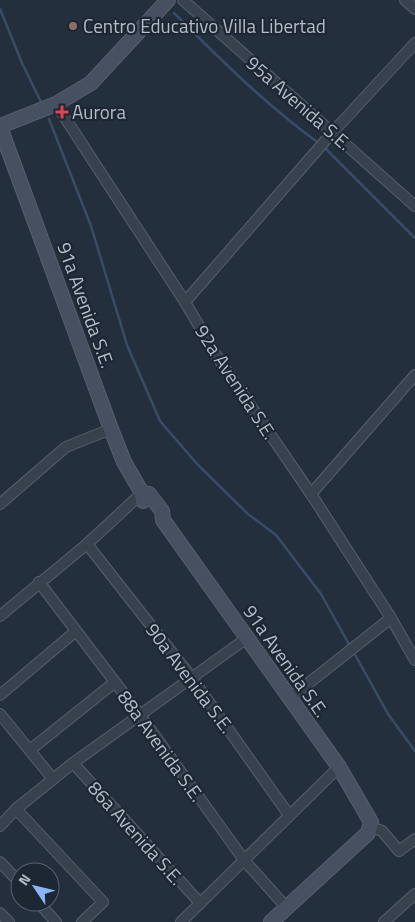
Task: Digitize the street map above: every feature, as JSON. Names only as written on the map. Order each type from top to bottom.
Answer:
[{"type":"street","points":[[0,127],[56,104],[91,83],[168,0]]},
{"type":"street","name":"95a Avenida S.E.","points":[[183,0],[415,206]]},
{"type":"street","points":[[405,0],[415,9]]},
{"type":"street","points":[[185,302],[332,133],[415,42]]},
{"type":"street","name":"92a Avenida S.E.","points":[[56,104],[185,302],[216,355],[311,494],[415,660]]},
{"type":"street","name":"91a Avenida S.E.","points":[[0,127],[111,429],[124,462],[142,493],[142,500],[154,516],[163,520],[339,767],[371,822],[371,827]]},
{"type":"street","points":[[311,494],[415,375]]},
{"type":"street","points":[[0,504],[66,447],[111,429]]},
{"type":"street","points":[[0,616],[86,544],[142,493]]},
{"type":"street","name":"90a Avenida S.E.","points":[[86,544],[192,678],[289,815]]},
{"type":"street","name":"88a Avenida S.E.","points":[[39,582],[140,715],[244,860],[286,907]]},
{"type":"street","points":[[290,698],[390,618]]},
{"type":"street","points":[[0,695],[76,631]]},
{"type":"street","points":[[0,826],[16,809],[73,763],[247,638]]},
{"type":"street","points":[[30,750],[115,682]]},
{"type":"street","points":[[0,714],[53,779]]},
{"type":"street","name":"86a Avenida S.E.","points":[[73,763],[200,903]]},
{"type":"street","points":[[181,922],[339,767]]},
{"type":"street","points":[[16,809],[103,902],[82,922]]},
{"type":"street","points":[[271,922],[368,833],[371,827],[382,831],[399,851],[415,839]]},
{"type":"street","points":[[0,862],[10,872]]},
{"type":"street","points":[[384,922],[415,895]]},
{"type":"street","points":[[47,912],[56,922]]},
{"type":"waterway","points":[[0,9],[22,63],[41,102]]},
{"type":"waterway","points":[[174,13],[226,65],[281,114],[320,144]]},
{"type":"waterway","points":[[49,119],[91,226],[127,345],[160,421],[198,465],[248,514],[276,535],[321,594],[350,646]]},
{"type":"waterway","points":[[324,147],[415,238]]},
{"type":"waterway","points":[[353,651],[388,714],[415,751]]},
{"type":"place","name":"Centro Educativo Villa Libertad","points":[[73,26]]},
{"type":"place","name":"Aurora","points":[[62,112]]}]
